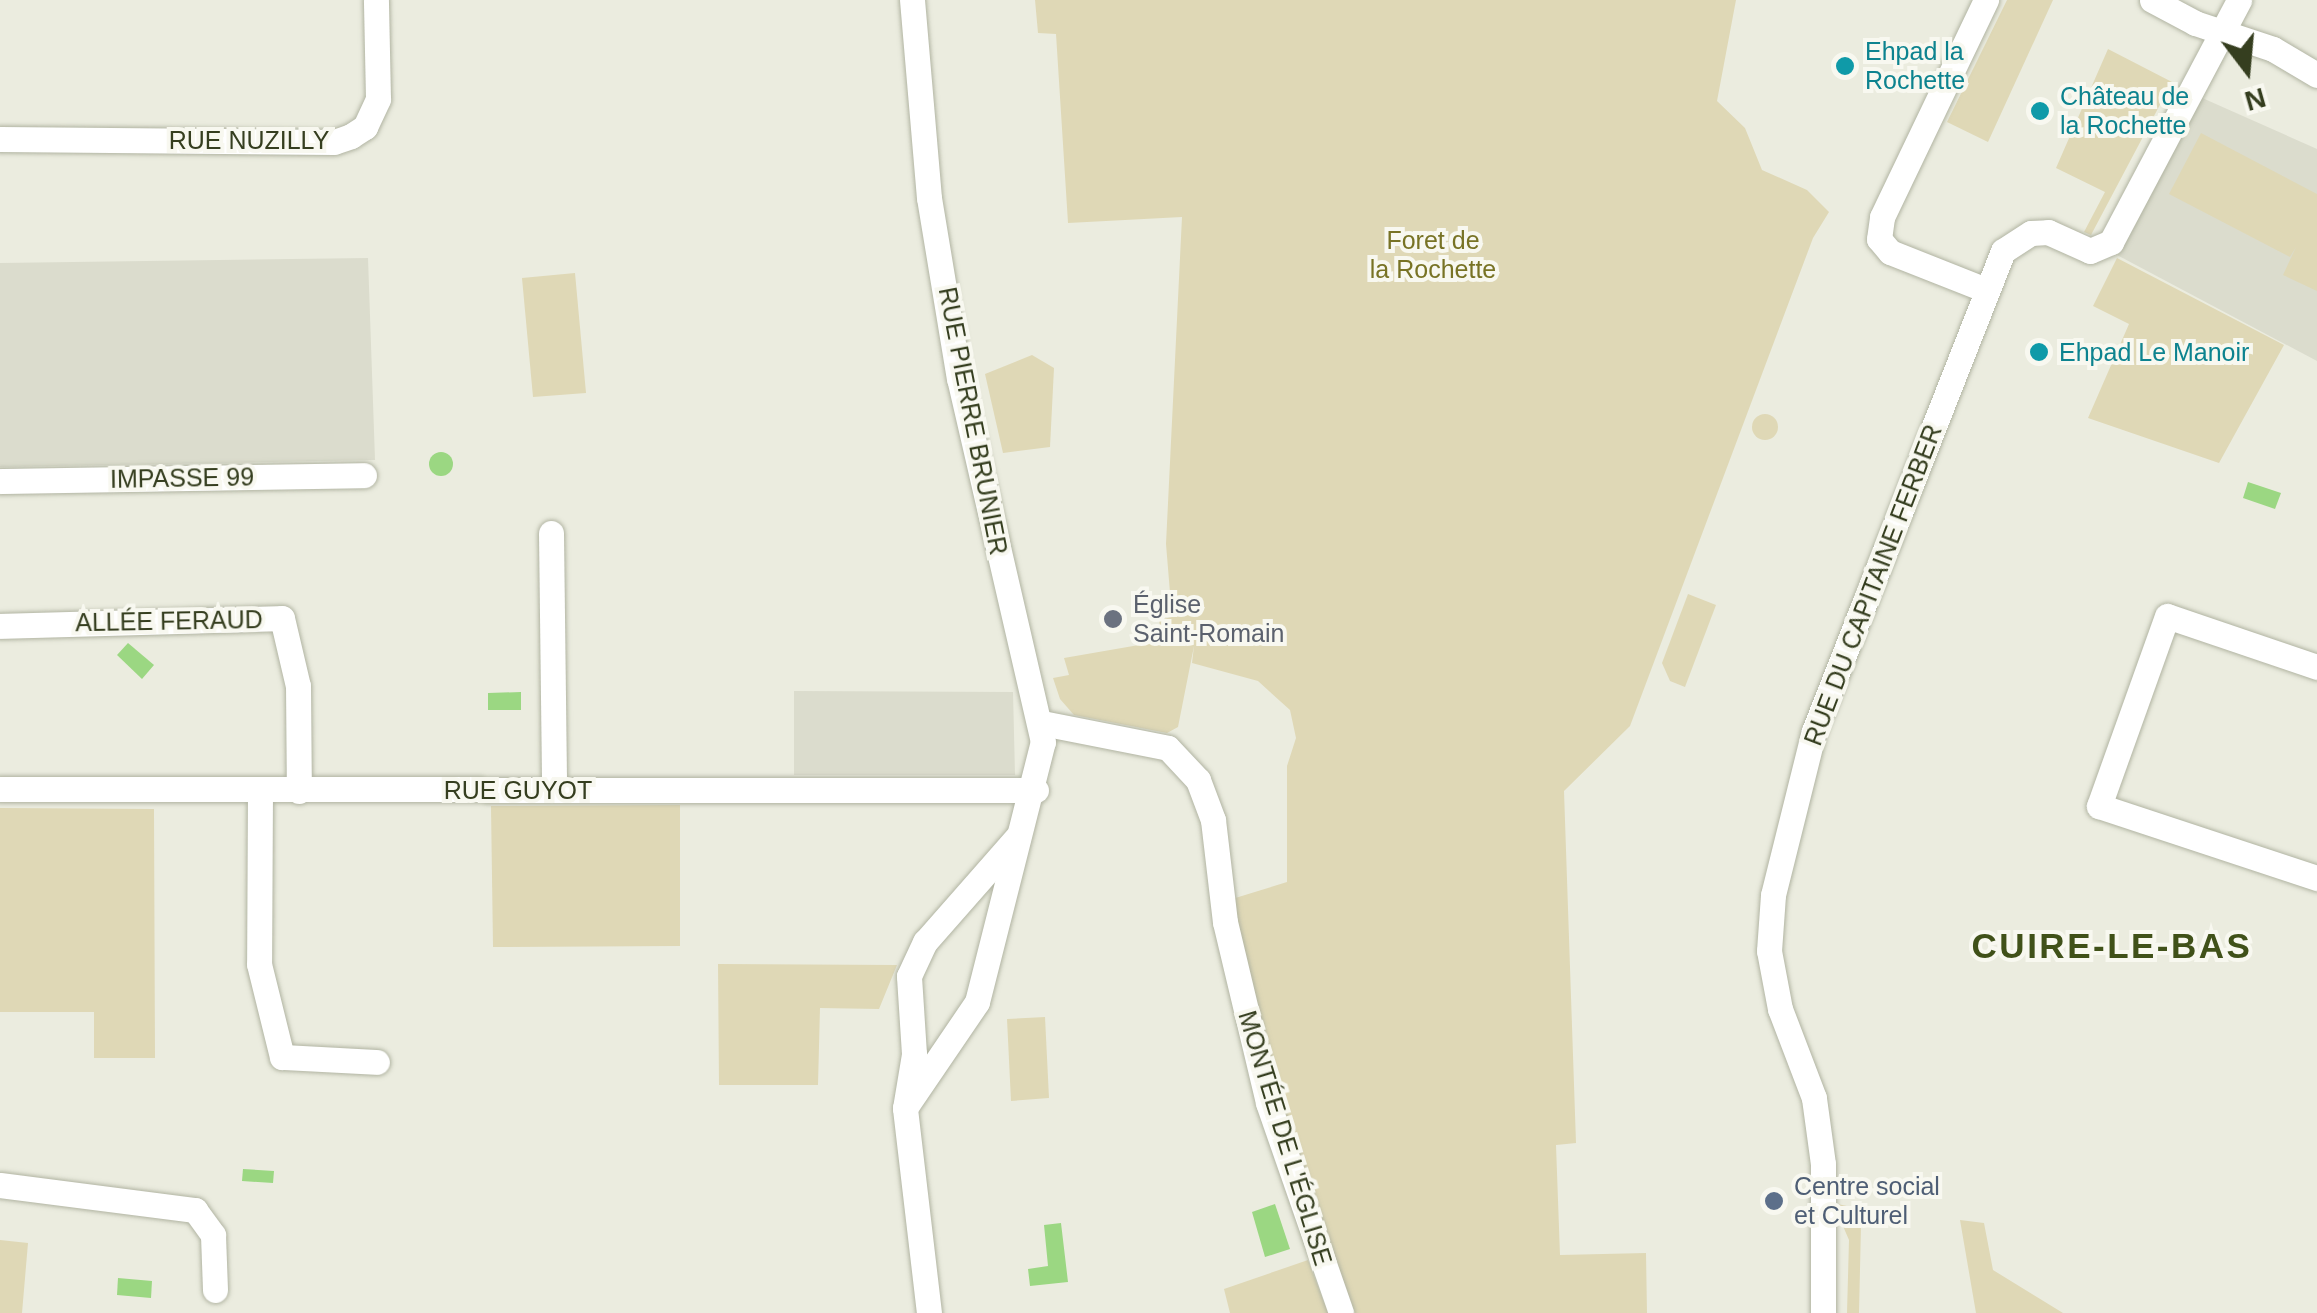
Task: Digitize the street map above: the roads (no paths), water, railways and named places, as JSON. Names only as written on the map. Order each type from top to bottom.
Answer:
[{"type":"street","name":"RUE NUZILLY","points":[[0,139],[334,142],[351,136],[365,126],[378,100],[376,0]]},
{"type":"street","name":"RUE PIERRE BRUNIER","points":[[906,1115],[978,1002],[1018,836],[1036,790],[1042,723],[959,379],[929,198],[912,0]]},
{"type":"street","points":[[1986,0],[1882,217],[1879,239],[1890,252],[1986,290]]},
{"type":"street","points":[[2152,0],[2274,49],[2317,74]]},
{"type":"street","name":"RUE DU CAPITAINE FERBER","points":[[1823,1313],[1822,1149],[1814,1098],[1771,976],[1774,895],[1814,731],[2003,252],[2017,238],[2048,232],[2096,252],[2111,242],[2240,0]]},
{"type":"street","name":"IMPASSE 99","points":[[0,481],[364,476]]},
{"type":"street","points":[[552,532],[554,790]]},
{"type":"street","points":[[2317,667],[2167,616],[2099,806],[2317,878]]},
{"type":"street","name":"ALLÉE FERAUD","points":[[0,626],[282,618],[298,686],[299,792]]},
{"type":"street","name":"MONTÉE DE L'ÉGLISE","points":[[1042,723],[1168,748],[1198,780],[1213,820],[1224,922],[1264,1084],[1341,1313]]},
{"type":"street","name":"RUE GUYOT","points":[[0,789],[1036,790]]},
{"type":"street","points":[[260,791],[259,964],[282,1057],[377,1062]]},
{"type":"street","name":"RUE PIERRE BRUNIER","points":[[930,1313],[906,1115],[914,1054],[907,998],[915,959],[1018,836]]},
{"type":"street","points":[[0,1185],[195,1210],[212,1235],[216,1290]]},
{"type":"place","name":"Ehpad la Rochette","points":[[1845,66]]},
{"type":"place","name":"Château de la Rochette","points":[[2040,111]]},
{"type":"place","name":"Ehpad Le Manoir","points":[[2039,352]]},
{"type":"place","name":"Église Saint-Romain","points":[[1113,619]]},
{"type":"place","name":"Centre social et Culturel","points":[[1774,1201]]},
{"type":"district","name":"CUIRE-LE-BAS","points":[[2112,946]]},
{"type":"park label","name":"Foret de la Rochette","points":[[1433,256]]}]
